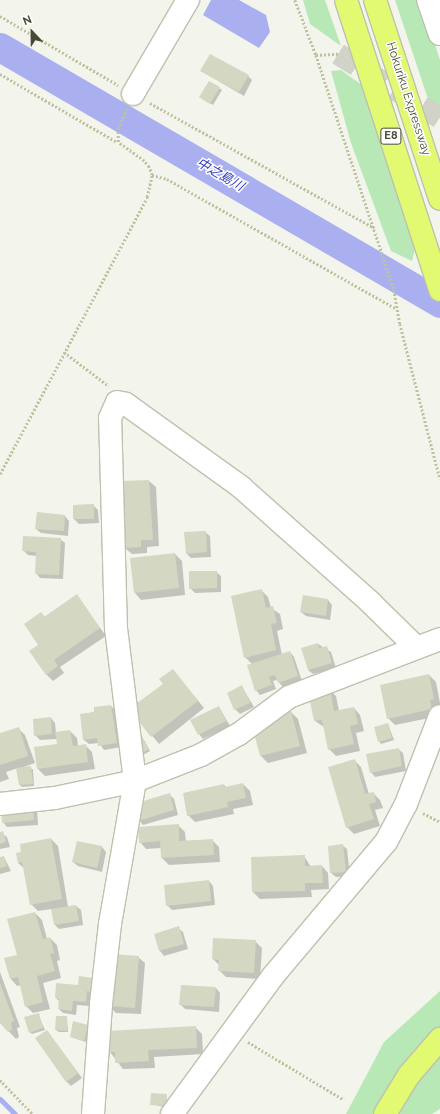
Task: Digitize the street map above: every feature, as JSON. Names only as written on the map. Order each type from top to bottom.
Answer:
[{"type":"highway","name":"E8","points":[[346,0],[437,281]]},
{"type":"highway","name":"Hokuriku Expressway","points":[[376,0],[440,199]]},
{"type":"highway","points":[[385,1114],[408,1075],[440,1039]]},
{"type":"street","points":[[129,103],[188,0]]},
{"type":"street","points":[[428,0],[440,34]]},
{"type":"street","points":[[93,1114],[101,1004],[110,924],[135,781],[116,629],[110,418],[117,402],[126,404],[241,488],[371,603],[416,647]]},
{"type":"street","points":[[0,804],[55,798],[135,781],[201,755],[239,734],[289,697],[440,639]]},
{"type":"street","points":[[172,1114],[231,1032],[310,930],[386,842],[406,804],[440,716]]},
{"type":"path","points":[[295,0],[316,55],[375,228],[394,290],[397,309],[440,479]]},
{"type":"path","points":[[0,16],[129,103],[375,228]]},
{"type":"path","points":[[316,55],[338,54]]},
{"type":"path","points":[[0,74],[118,142],[144,160],[152,174],[167,179],[397,309]]},
{"type":"path","points":[[118,142],[120,121],[129,103]]},
{"type":"path","points":[[0,474],[147,197],[152,174]]},
{"type":"path","points":[[64,352],[101,378],[112,389],[117,402]]},
{"type":"path","points":[[231,1032],[344,1100]]},
{"type":"path","points":[[0,1080],[33,1114]]},
{"type":"green space","points":[[303,0],[325,0],[341,46],[310,24]]},
{"type":"green space","points":[[395,0],[420,0],[440,60],[440,110],[431,108]]},
{"type":"green space","points":[[341,70],[362,85],[415,249],[412,261],[391,251],[351,143],[331,71]]},
{"type":"green space","points":[[440,991],[440,1029],[402,1069],[373,1114],[346,1114],[384,1042]]},
{"type":"green space","points":[[440,1054],[440,1109],[432,1114],[395,1114],[415,1083]]},
{"type":"water","points":[[211,0],[239,0],[266,15],[270,32],[259,48],[203,15]]},
{"type":"building","points":[[210,54],[249,75],[239,92],[200,71]]},
{"type":"building","points":[[209,81],[220,87],[210,104],[199,97]]},
{"type":"building","points":[[149,480],[153,540],[141,540],[141,547],[124,548],[121,481]]},
{"type":"building","points":[[94,504],[94,519],[73,519],[73,505]]},
{"type":"building","points":[[37,512],[65,515],[64,531],[35,529]]},
{"type":"building","points":[[206,531],[207,552],[186,554],[184,532]]},
{"type":"building","points":[[23,536],[61,538],[59,575],[35,574],[36,552],[22,551]]},
{"type":"building","points":[[175,553],[179,588],[134,593],[130,558]]},
{"type":"building","points":[[189,571],[217,571],[217,588],[189,589]]},
{"type":"building","points":[[262,589],[266,608],[273,606],[277,623],[271,624],[276,650],[244,658],[231,596]]},
{"type":"building","points":[[77,594],[100,628],[54,660],[58,666],[46,675],[29,651],[38,645],[24,624],[41,612],[44,617]]},
{"type":"building","points":[[303,595],[328,599],[326,616],[300,612]]},
{"type":"building","points":[[318,643],[319,648],[327,646],[332,663],[308,670],[301,648]]},
{"type":"building","points":[[290,651],[298,676],[278,683],[275,675],[269,677],[272,685],[255,691],[247,665]]},
{"type":"building","points":[[173,669],[198,701],[151,737],[129,709],[163,684],[159,679]]},
{"type":"building","points":[[429,674],[434,699],[430,700],[432,709],[387,719],[380,685]]},
{"type":"building","points":[[242,685],[250,703],[234,710],[227,693]]},
{"type":"building","points":[[330,688],[334,711],[354,707],[358,724],[350,726],[354,744],[328,750],[322,720],[314,721],[308,692]]},
{"type":"building","points":[[111,705],[117,743],[98,746],[97,738],[83,740],[80,714],[94,712],[94,707]]},
{"type":"building","points":[[219,706],[226,721],[198,735],[190,720]]},
{"type":"building","points":[[291,711],[300,746],[260,756],[253,729],[266,717]]},
{"type":"building","points":[[51,717],[52,734],[34,736],[33,719]]},
{"type":"building","points":[[388,723],[392,738],[378,742],[374,727]]},
{"type":"building","points":[[19,727],[28,756],[0,765],[0,733]]},
{"type":"building","points":[[70,730],[73,746],[86,744],[88,762],[37,769],[34,747],[57,744],[55,732]]},
{"type":"building","points":[[142,736],[149,749],[140,754],[134,741]]},
{"type":"building","points":[[399,748],[402,766],[370,773],[366,754]]},
{"type":"building","points":[[355,759],[365,794],[374,792],[376,802],[369,804],[374,819],[346,828],[328,767]]},
{"type":"building","points":[[31,766],[33,784],[19,785],[16,768]]},
{"type":"building","points":[[243,783],[246,798],[227,802],[228,807],[187,816],[183,793],[224,784],[225,787]]},
{"type":"building","points":[[170,793],[174,810],[138,821],[133,804]]},
{"type":"building","points":[[33,803],[34,820],[2,823],[1,806]]},
{"type":"building","points":[[179,824],[179,841],[213,839],[214,855],[161,858],[160,841],[139,843],[138,827]]},
{"type":"building","points":[[3,831],[6,842],[0,844],[0,832]]},
{"type":"building","points":[[51,838],[62,899],[30,905],[22,862],[18,863],[16,853],[21,852],[20,844]]},
{"type":"building","points":[[77,841],[102,846],[97,868],[72,862]]},
{"type":"building","points":[[343,844],[346,872],[330,873],[328,846]]},
{"type":"building","points":[[305,855],[305,866],[322,865],[323,883],[305,883],[305,891],[252,892],[251,857]]},
{"type":"building","points":[[4,856],[7,866],[0,868],[0,857]]},
{"type":"building","points":[[209,880],[211,901],[166,906],[164,885]]},
{"type":"building","points":[[76,905],[79,921],[54,925],[51,909]]},
{"type":"building","points":[[35,912],[43,939],[50,937],[54,953],[50,954],[55,971],[37,976],[43,1002],[25,1007],[18,977],[10,979],[4,958],[17,955],[7,919]]},
{"type":"building","points":[[179,926],[184,944],[159,951],[154,934]]},
{"type":"building","points":[[213,938],[256,940],[254,973],[218,971],[219,960],[212,959]]},
{"type":"building","points":[[112,954],[139,956],[135,1008],[108,1006]]},
{"type":"building","points":[[79,976],[93,978],[91,992],[87,991],[86,1002],[73,1001],[72,1011],[58,1009],[59,999],[55,998],[56,983],[78,985]]},
{"type":"building","points":[[0,983],[14,1021],[11,1022],[12,1030],[8,1032],[0,1023]]},
{"type":"building","points":[[181,985],[216,987],[214,1007],[179,1005]]},
{"type":"building","points":[[39,1013],[43,1028],[29,1033],[24,1017]]},
{"type":"building","points":[[56,1016],[67,1016],[67,1031],[55,1030]]},
{"type":"building","points":[[73,1021],[88,1025],[84,1041],[70,1037]]},
{"type":"building","points":[[196,1026],[197,1048],[148,1050],[149,1061],[115,1063],[115,1052],[109,1052],[108,1031]]},
{"type":"building","points":[[47,1030],[78,1073],[66,1082],[35,1038]]},
{"type":"building","points":[[151,1093],[167,1094],[166,1106],[150,1105]]},
{"type":"waterway","name":"中之島川","points":[[0,47],[440,303]]},
{"type":"waterway","points":[[0,1099],[15,1114]]},
{"type":"tunnel","points":[[338,54],[440,118]]}]
